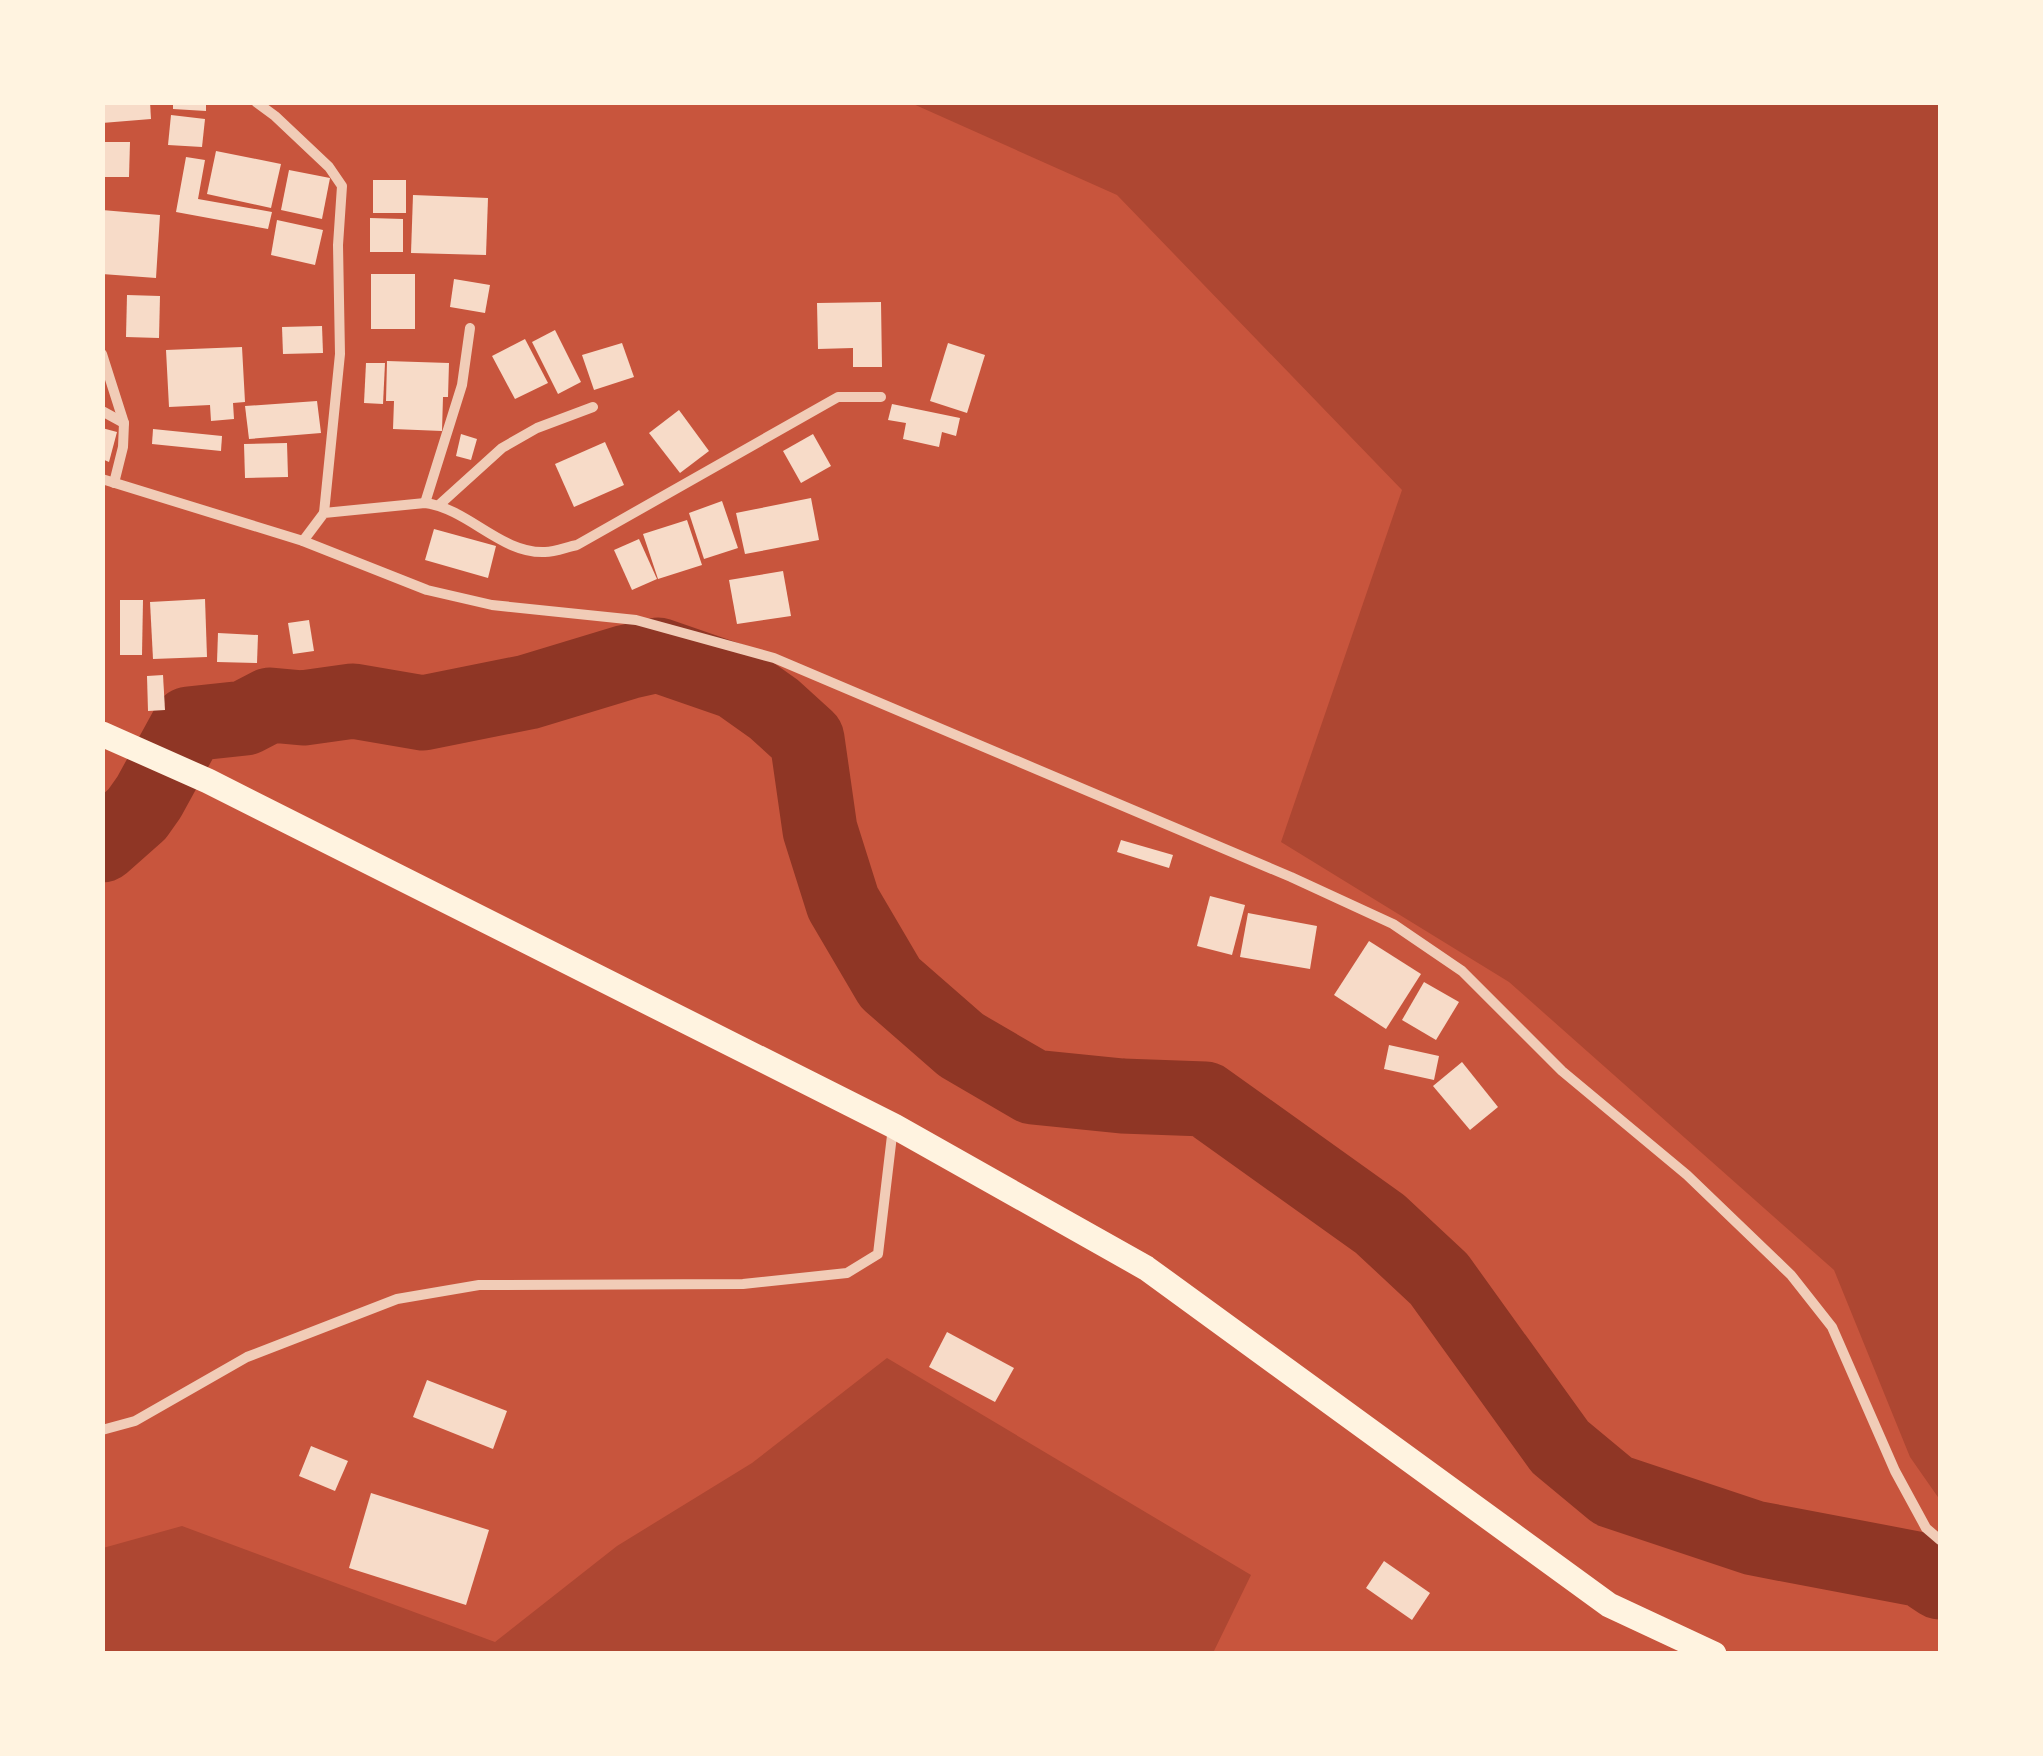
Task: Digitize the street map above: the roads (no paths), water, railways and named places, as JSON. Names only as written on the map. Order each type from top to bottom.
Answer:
[{"type":"main road","points":[[108,736],[208,780],[894,1126],[1146,1268],[1610,1604],[1714,1654]]},
{"type":"street","points":[[256,102],[329,166],[342,186],[338,245],[340,354],[324,513],[303,542]]},
{"type":"street","points":[[426,504],[462,385],[470,328]]},
{"type":"street","points":[[102,354],[124,423],[123,447],[108,481],[303,542],[427,590],[492,605],[636,620],[774,658],[1291,876],[1392,924],[1462,971],[1562,1071],[1686,1176],[1792,1275],[1832,1326],[1894,1471],[1926,1528],[1940,1540]]},
{"type":"street","points":[[324,513],[439,505],[513,546],[544,552],[577,545],[614,528],[672,490],[838,397],[881,398]]},
{"type":"street","points":[[439,505],[502,448],[536,428],[594,407]]},
{"type":"street","points":[[102,411],[124,423]]},
{"type":"street","points":[[102,1430],[135,1421],[247,1357],[397,1299],[480,1284],[743,1284],[847,1273],[878,1254],[894,1126]]},
{"type":"waterway","points":[[102,845],[137,814],[189,724],[245,718],[270,705],[303,708],[353,701],[423,713],[528,692],[658,655],[736,682],[807,739],[820,830],[843,903],[890,983],[961,1045],[1033,1087],[1205,1099],[1380,1224],[1439,1279],[1560,1447],[1613,1491],[1754,1538],[1922,1570],[1940,1582]]}]
